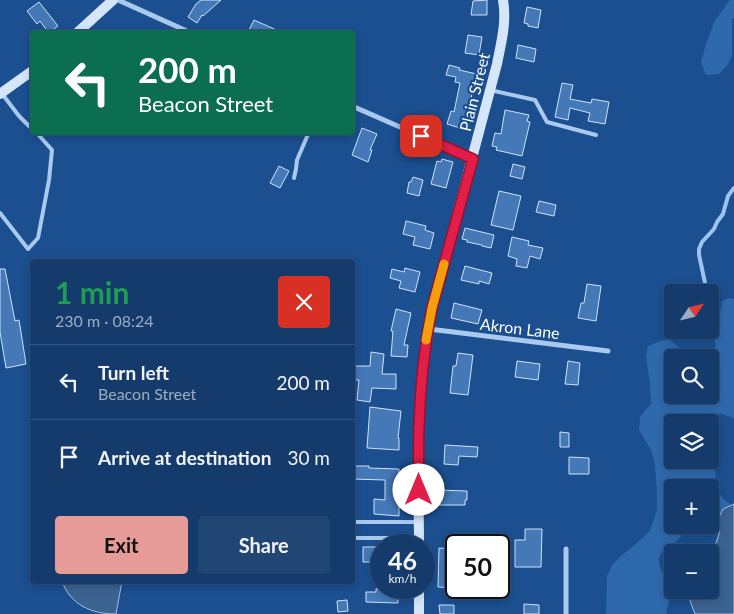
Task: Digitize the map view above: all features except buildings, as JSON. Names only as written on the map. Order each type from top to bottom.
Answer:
[{"type":"main road","points":[[80,30],[113,0]]},
{"type":"main road","name":"Plain Street","points":[[419,534],[419,420],[428,329],[502,43],[503,0]]},
{"type":"main road","points":[[1,93],[30,72]]},
{"type":"main road","points":[[419,599],[419,614]]},
{"type":"street","points":[[118,0],[186,30]]},
{"type":"street","points":[[355,107],[473,159]]},
{"type":"street","name":"Akron Lane","points":[[428,329],[608,351]]},
{"type":"street","points":[[566,548],[566,614]]},
{"type":"lane","points":[[490,90],[535,100],[547,122],[596,135]]},
{"type":"lane","points":[[1,93],[30,127]]},
{"type":"lane","points":[[0,213],[28,250],[38,238],[49,180],[52,150],[39,135]]},
{"type":"lane","points":[[294,178],[297,160],[309,135]]},
{"type":"lane","points":[[355,522],[419,522]]},
{"type":"lane","points":[[355,538],[370,539]]},
{"type":"shaded area","points":[[730,0],[734,0],[732,55],[727,66],[719,74],[706,75],[701,62],[706,44],[714,22]]},
{"type":"shaded area","points":[[729,298],[734,299],[734,419],[720,414],[664,414],[664,469],[715,469],[716,479],[664,479],[664,534],[682,534],[673,544],[664,544],[664,551],[659,559],[664,575],[664,599],[670,599],[666,614],[606,614],[607,576],[613,564],[649,532],[657,509],[655,464],[651,450],[639,430],[640,417],[651,404],[646,356],[648,346],[663,340],[670,340],[680,349],[664,349],[664,404],[719,404],[719,349],[714,349],[716,346],[714,339],[719,339],[722,301]]},
{"type":"shaded area","points":[[719,491],[724,499],[731,505],[723,509],[719,517]]},
{"type":"shaded area","points":[[734,504],[734,614],[695,614],[689,599],[719,599],[719,544],[715,544],[719,534],[719,517],[723,509]]},
{"type":"shaded area","points":[[64,584],[121,584],[116,614],[90,610],[76,602]]},
{"type":"waterway","points":[[705,284],[699,249],[723,214],[728,196],[734,188]]},
{"type":"slow traffic","points":[[426,340],[432,308],[444,264]]},
{"type":"route","points":[[419,490],[418,428],[428,329],[432,308],[473,159],[421,136]]}]
